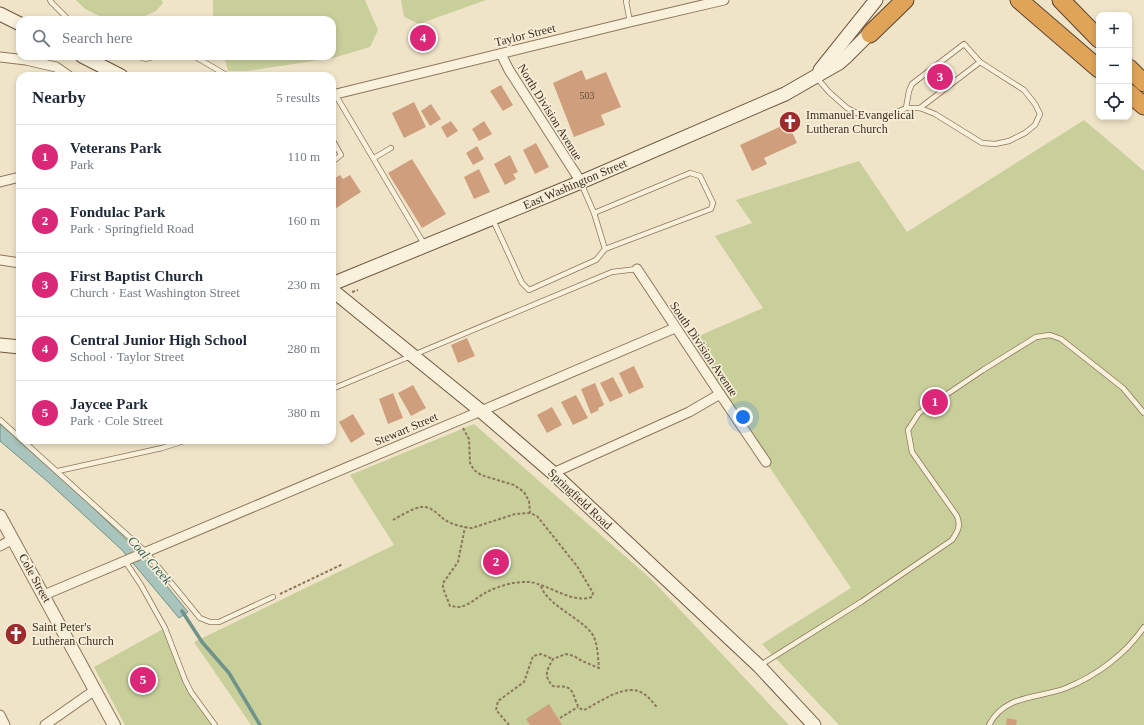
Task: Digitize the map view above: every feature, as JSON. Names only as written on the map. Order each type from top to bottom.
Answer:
[{"type":"highway","points":[[870,34],[905,0]]},
{"type":"highway","points":[[1019,0],[1096,66]]},
{"type":"highway","points":[[1061,0],[1096,36]]},
{"type":"highway","points":[[1132,71],[1144,83]]},
{"type":"highway","points":[[1132,96],[1144,106]]},
{"type":"main road","name":"East Washington Street","points":[[815,76],[876,0]]},
{"type":"main road","name":"East Washington Street","points":[[336,282],[426,247],[581,182],[785,94],[839,63],[870,34],[901,0]]},
{"type":"main road","points":[[0,14],[16,22]]},
{"type":"main road","points":[[90,60],[113,72]]},
{"type":"main road","name":"Springfield Road","points":[[336,293],[481,411],[553,474],[759,666],[814,725]]},
{"type":"main road","points":[[0,345],[16,347]]},
{"type":"street","name":"Taylor Street","points":[[336,94],[724,0]]},
{"type":"street","name":"North Division Avenue","points":[[501,54],[509,70],[581,182]]},
{"type":"street","points":[[0,57],[16,59]]},
{"type":"street","points":[[26,60],[56,67],[63,72]]},
{"type":"street","points":[[0,182],[16,178]]},
{"type":"street","points":[[0,260],[16,262]]},
{"type":"street","name":"South Division Avenue","points":[[637,269],[766,462]]},
{"type":"street","name":"Stewart Street","points":[[125,561],[675,328]]},
{"type":"street","points":[[553,474],[689,412],[720,394]]},
{"type":"street","name":"Cole Street","points":[[0,516],[114,725]]},
{"type":"street","points":[[0,546],[13,539]]},
{"type":"street","points":[[44,595],[125,561]]},
{"type":"street","points":[[45,725],[95,690]]},
{"type":"street","points":[[0,715],[6,725]]},
{"type":"lane","points":[[50,0],[65,16]]},
{"type":"lane","points":[[627,0],[630,22]]},
{"type":"lane","points":[[815,76],[829,92],[847,108],[863,116],[886,117],[906,108],[920,108],[935,114],[982,143],[994,144],[1009,141],[1025,133],[1035,125],[1040,114],[1035,104],[1024,90],[980,62],[964,44],[912,84],[909,91],[906,108]]},
{"type":"lane","points":[[201,60],[221,72]]},
{"type":"lane","points":[[920,108],[980,62]]},
{"type":"lane","points":[[336,100],[374,158],[426,247]]},
{"type":"lane","points":[[336,146],[341,155],[336,159]]},
{"type":"lane","points":[[374,158],[391,148]]},
{"type":"lane","points":[[493,218],[522,283],[529,290],[596,260],[605,249],[711,209],[713,203],[700,176],[690,174],[594,213]]},
{"type":"lane","points":[[581,182],[594,213],[605,249]]},
{"type":"lane","points":[[336,387],[612,272],[637,269]]},
{"type":"lane","points":[[759,666],[861,602],[952,540],[958,532],[959,523],[957,516],[912,452],[908,430],[919,413],[983,370],[1036,337],[1050,335],[1061,339],[1122,388],[1144,413]]},
{"type":"lane","points":[[0,420],[16,434]]},
{"type":"lane","points":[[27,444],[146,552],[200,618],[210,622],[219,622],[273,597]]},
{"type":"lane","points":[[58,471],[174,444]]},
{"type":"lane","points":[[125,561],[166,628],[191,692],[215,725]]},
{"type":"lane","points":[[989,725],[1000,711],[1010,703],[1064,689],[1078,683],[1106,666],[1138,636],[1144,626]]},
{"type":"lane","points":[[1138,636],[1144,635]]},
{"type":"path","points":[[462,426],[469,439],[470,463],[474,470],[481,475],[514,485],[524,492],[529,500],[530,513]]},
{"type":"path","points":[[392,520],[419,507],[425,507],[434,510],[445,520],[466,528],[472,528],[502,517],[530,513],[537,516],[577,566],[593,593],[592,597],[576,598],[529,582],[509,584],[488,592],[465,605],[459,607],[450,606],[443,588],[443,583],[458,562],[466,528]]},
{"type":"path","points":[[273,597],[343,564]]},
{"type":"path","points":[[509,725],[496,710],[498,701],[524,682],[533,656],[541,654],[553,659],[566,654],[574,656],[599,668],[595,640],[590,632],[549,598],[542,590],[541,586]]},
{"type":"path","points":[[553,659],[546,674],[548,682],[553,686],[567,687],[571,691],[580,710],[584,710],[613,694],[629,690],[638,691],[644,694],[657,707]]},
{"type":"path","points":[[560,718],[578,707]]},
{"type":"green space","points":[[76,0],[162,0],[163,3],[156,11],[145,16],[100,16],[85,9]]},
{"type":"green space","points":[[213,0],[365,0],[378,30],[370,47],[336,57],[336,16],[213,16]]},
{"type":"green space","points":[[401,0],[486,0],[419,24],[404,17]]},
{"type":"green space","points":[[225,60],[320,60],[247,71],[228,71]]},
{"type":"green space","points":[[1084,120],[1144,171],[1144,725],[839,725],[762,644],[851,588],[685,342],[763,308],[715,236],[752,223],[736,200],[859,161],[907,232]]},
{"type":"green space","points":[[474,424],[651,579],[789,725],[251,725],[194,642],[394,545],[350,475]]},
{"type":"green space","points":[[165,628],[191,692],[215,725],[125,725],[94,667]]},
{"type":"water","points":[[0,424],[16,438],[16,444],[22,444],[85,500],[132,545],[188,612],[179,618],[122,550],[47,481],[0,441]]},
{"type":"building","points":[[582,70],[586,80],[606,72],[621,107],[601,115],[605,125],[574,137],[553,83]]},
{"type":"building","points":[[501,85],[513,105],[503,111],[490,91]]},
{"type":"building","points":[[414,102],[426,127],[404,138],[392,113]]},
{"type":"building","points":[[431,104],[441,119],[430,126],[421,111]]},
{"type":"building","points":[[451,121],[458,131],[447,138],[441,127]]},
{"type":"building","points":[[484,121],[492,134],[479,141],[472,129]]},
{"type":"building","points":[[788,123],[797,143],[764,158],[767,164],[752,171],[740,145]]},
{"type":"building","points":[[536,143],[549,167],[535,174],[523,150]]},
{"type":"building","points":[[477,146],[484,159],[473,165],[466,153]]},
{"type":"building","points":[[510,155],[518,172],[513,174],[516,179],[505,185],[494,164]]},
{"type":"building","points":[[412,159],[446,214],[422,228],[388,173]]},
{"type":"building","points":[[479,169],[490,192],[474,199],[464,177]]},
{"type":"building","points":[[340,175],[343,179],[350,175],[361,192],[336,208],[336,178]]},
{"type":"building","points":[[467,338],[475,356],[458,363],[451,345]]},
{"type":"building","points":[[634,366],[644,387],[629,394],[619,373]]},
{"type":"building","points":[[613,377],[623,396],[610,402],[600,383]]},
{"type":"building","points":[[595,383],[604,405],[598,408],[599,410],[591,414],[581,389]]},
{"type":"building","points":[[413,385],[426,408],[411,416],[398,393]]},
{"type":"building","points":[[393,393],[403,418],[388,424],[379,399]]},
{"type":"building","points":[[576,395],[588,418],[573,425],[561,402]]},
{"type":"building","points":[[552,407],[562,425],[547,433],[537,415]]},
{"type":"building","points":[[353,414],[365,434],[351,443],[339,422]]},
{"type":"building","points":[[549,704],[562,725],[530,725],[526,719]]},
{"type":"building","points":[[1007,718],[1017,720],[1016,725],[1006,725]]},
{"type":"waterway","name":"Coal Creek","points":[[182,611],[202,642],[229,673],[260,725]]},
{"type":"place","name":"Central Junior High School","points":[[423,38]]},
{"type":"place","name":"First Baptist Church","points":[[940,77]]},
{"type":"place","name":"Immanuel Evangelical Lutheran Church","points":[[790,122]]},
{"type":"place","name":"Veterans Park","points":[[935,402]]},
{"type":"place","name":"Fondulac Park","points":[[496,562]]},
{"type":"place","name":"Saint Peter's Lutheran Church","points":[[16,634]]},
{"type":"place","name":"Jaycee Park","points":[[143,680]]}]
